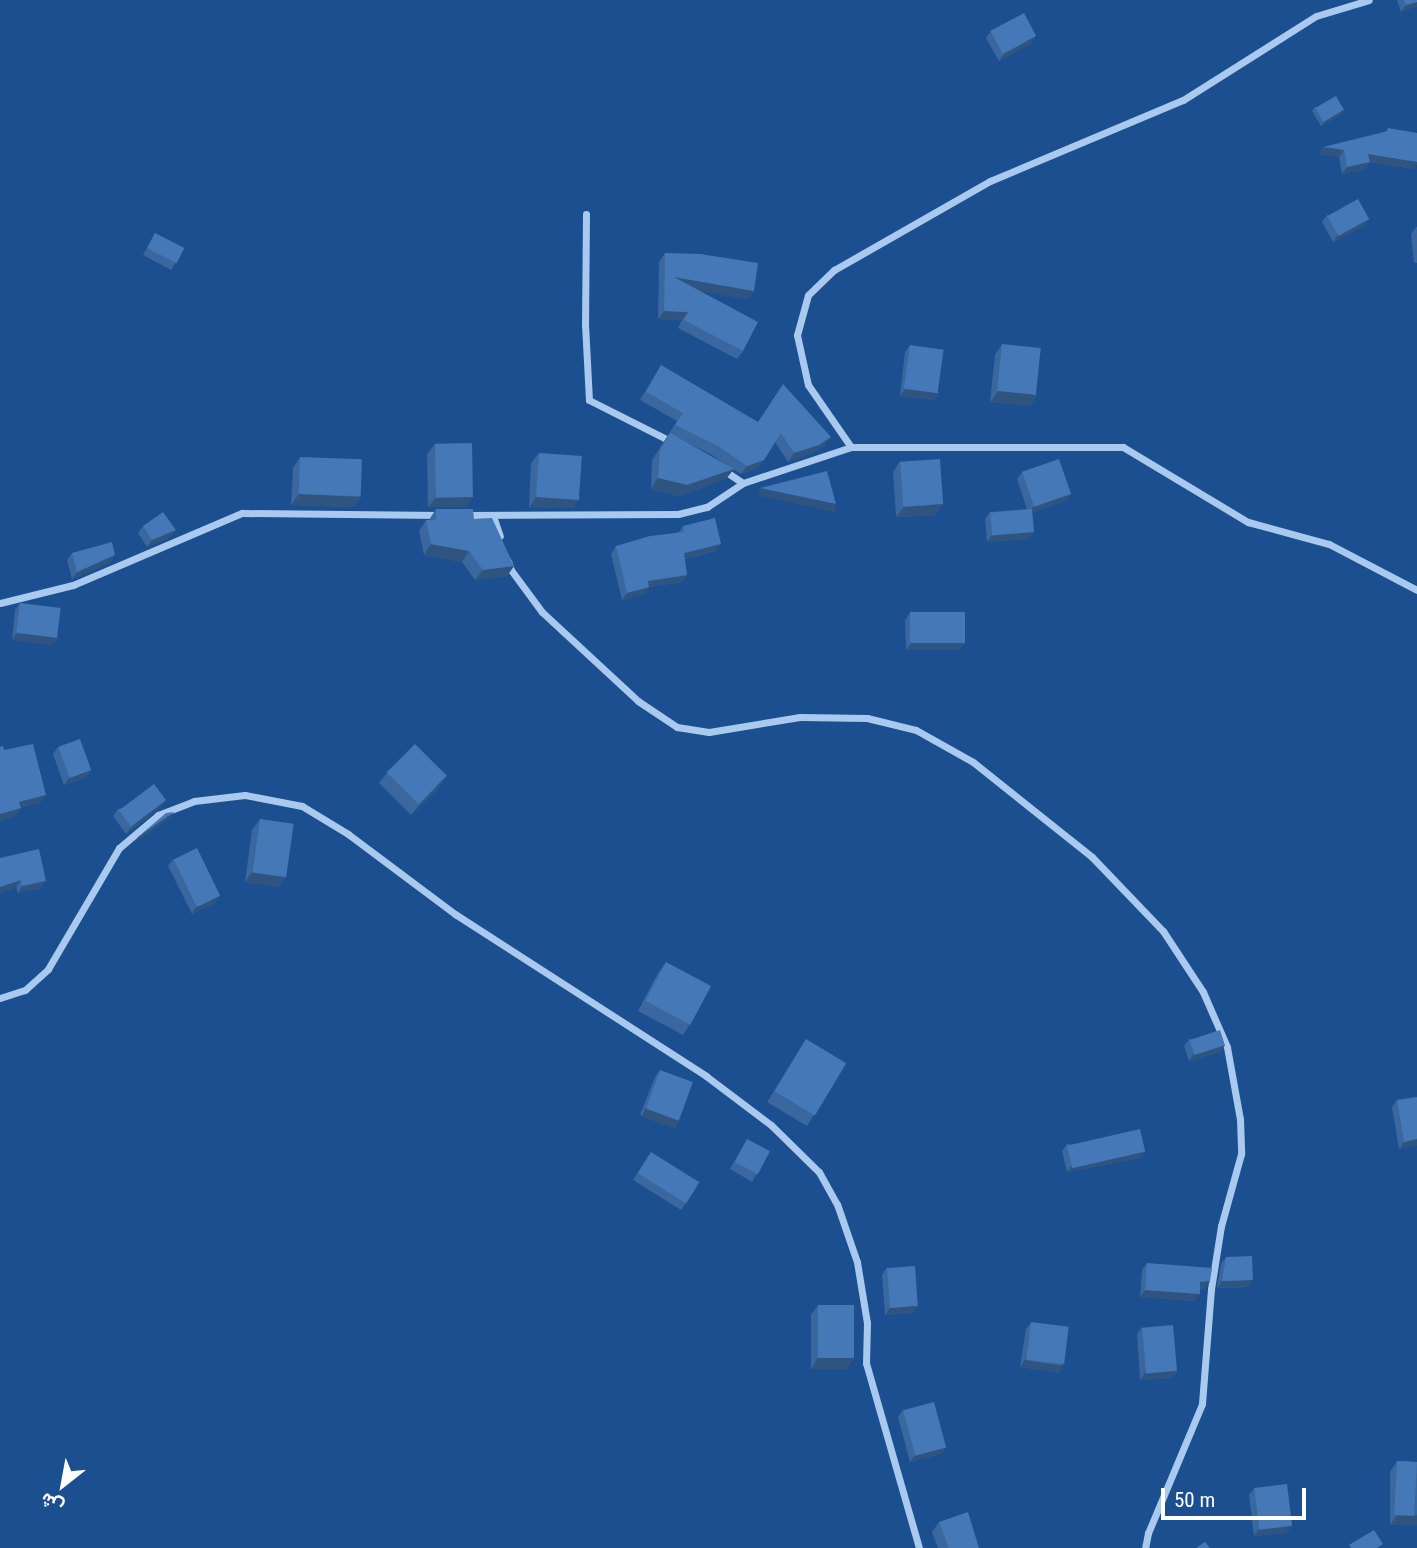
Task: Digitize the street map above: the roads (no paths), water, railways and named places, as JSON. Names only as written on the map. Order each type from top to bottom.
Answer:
[{"type":"street","points":[[851,447],[808,385],[797,335],[808,295],[834,270],[990,181],[1183,100],[1315,16],[1369,0]]},
{"type":"street","points":[[586,214],[585,324],[589,400],[685,448]]},
{"type":"street","points":[[0,604],[73,585],[242,513],[493,516],[678,514],[707,507],[743,484],[851,447],[1123,447],[1248,522],[1329,544],[1417,590]]},
{"type":"street","points":[[709,460],[743,484]]},
{"type":"street","points":[[493,516],[511,570],[542,612],[638,701],[677,727],[709,732],[800,717],[867,718],[916,730],[973,762],[1092,857],[1163,931],[1203,992],[1227,1047],[1240,1119],[1241,1154],[1221,1226],[1211,1289],[1202,1404],[1148,1533],[1145,1548]]},
{"type":"street","points":[[0,998],[25,990],[48,969],[118,848],[158,815],[194,801],[244,795],[302,807],[325,820],[455,914],[706,1076],[771,1125],[819,1172],[837,1204],[857,1262],[867,1323],[866,1363],[919,1548]]}]
